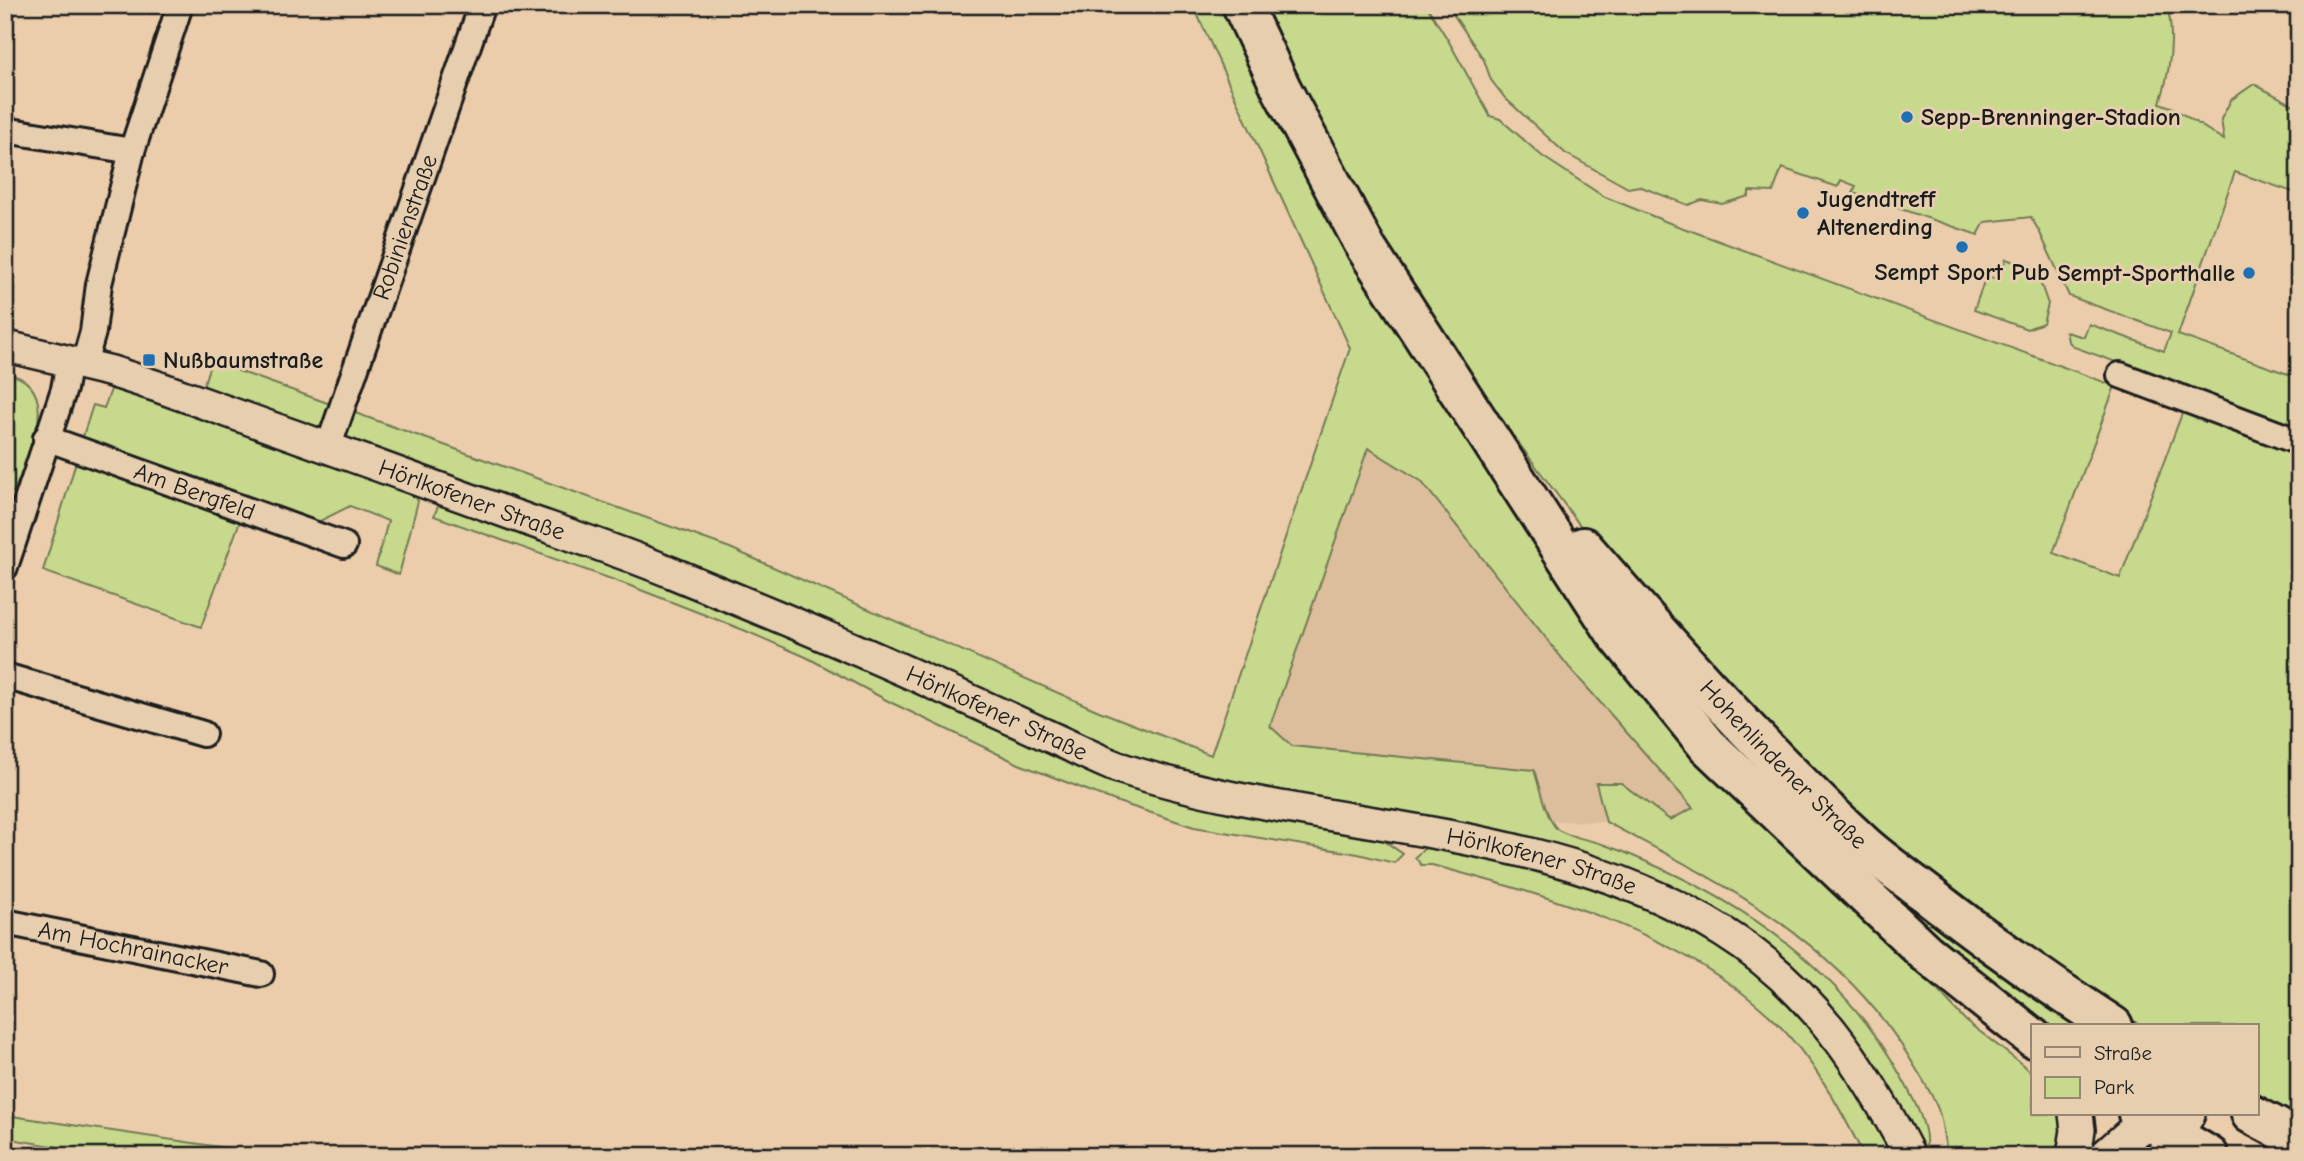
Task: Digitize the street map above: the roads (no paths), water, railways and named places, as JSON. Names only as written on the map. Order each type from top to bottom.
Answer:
[{"type":"main road","points":[[1242,5],[1282,90],[1366,248],[1615,632],[1708,746],[1925,953],[2031,1036]]},
{"type":"main road","name":"Hohenlindener Straße","points":[[1498,451],[1727,707],[1796,779],[1866,846],[1961,921],[2057,990],[2110,1024]]},
{"type":"main road","points":[[2074,1156],[2078,1130],[2076,1116]]},
{"type":"main road","points":[[2255,1116],[2299,1139]]},
{"type":"main road","points":[[2106,1156],[2162,1126],[2209,1156]]},
{"type":"street","points":[[5,567],[12,519],[64,389],[93,332],[99,285],[132,151],[180,5]]},
{"type":"street","name":"Robinienstraße","points":[[328,448],[482,5]]},
{"type":"street","points":[[5,130],[132,151]]},
{"type":"street","name":"Hörlkofener Straße","points":[[5,346],[156,386],[666,570],[879,659],[1114,766],[1276,806],[1480,842],[1567,863],[1629,884],[1724,932],[1765,962],[1806,1001],[1842,1041],[1892,1121],[1910,1156]]},
{"type":"street","points":[[2120,375],[2299,442]]},
{"type":"street","name":"Am Bergfeld","points":[[46,438],[344,545]]},
{"type":"street","points":[[5,676],[202,734]]},
{"type":"street","name":"Am Hochrainacker","points":[[5,922],[261,974]]},
{"type":"place","name":"Sepp-Brenninger-Stadion","points":[[1907,117]]},
{"type":"place","name":"Jugendtreff Altenerding","points":[[1803,213]]},
{"type":"place","name":"Sempt Sport Pub","points":[[1962,247]]},
{"type":"place","name":"Sempt-Sporthalle","points":[[2249,273]]},
{"type":"place","name":"Nußbaumstraße","points":[[149,360]]}]
